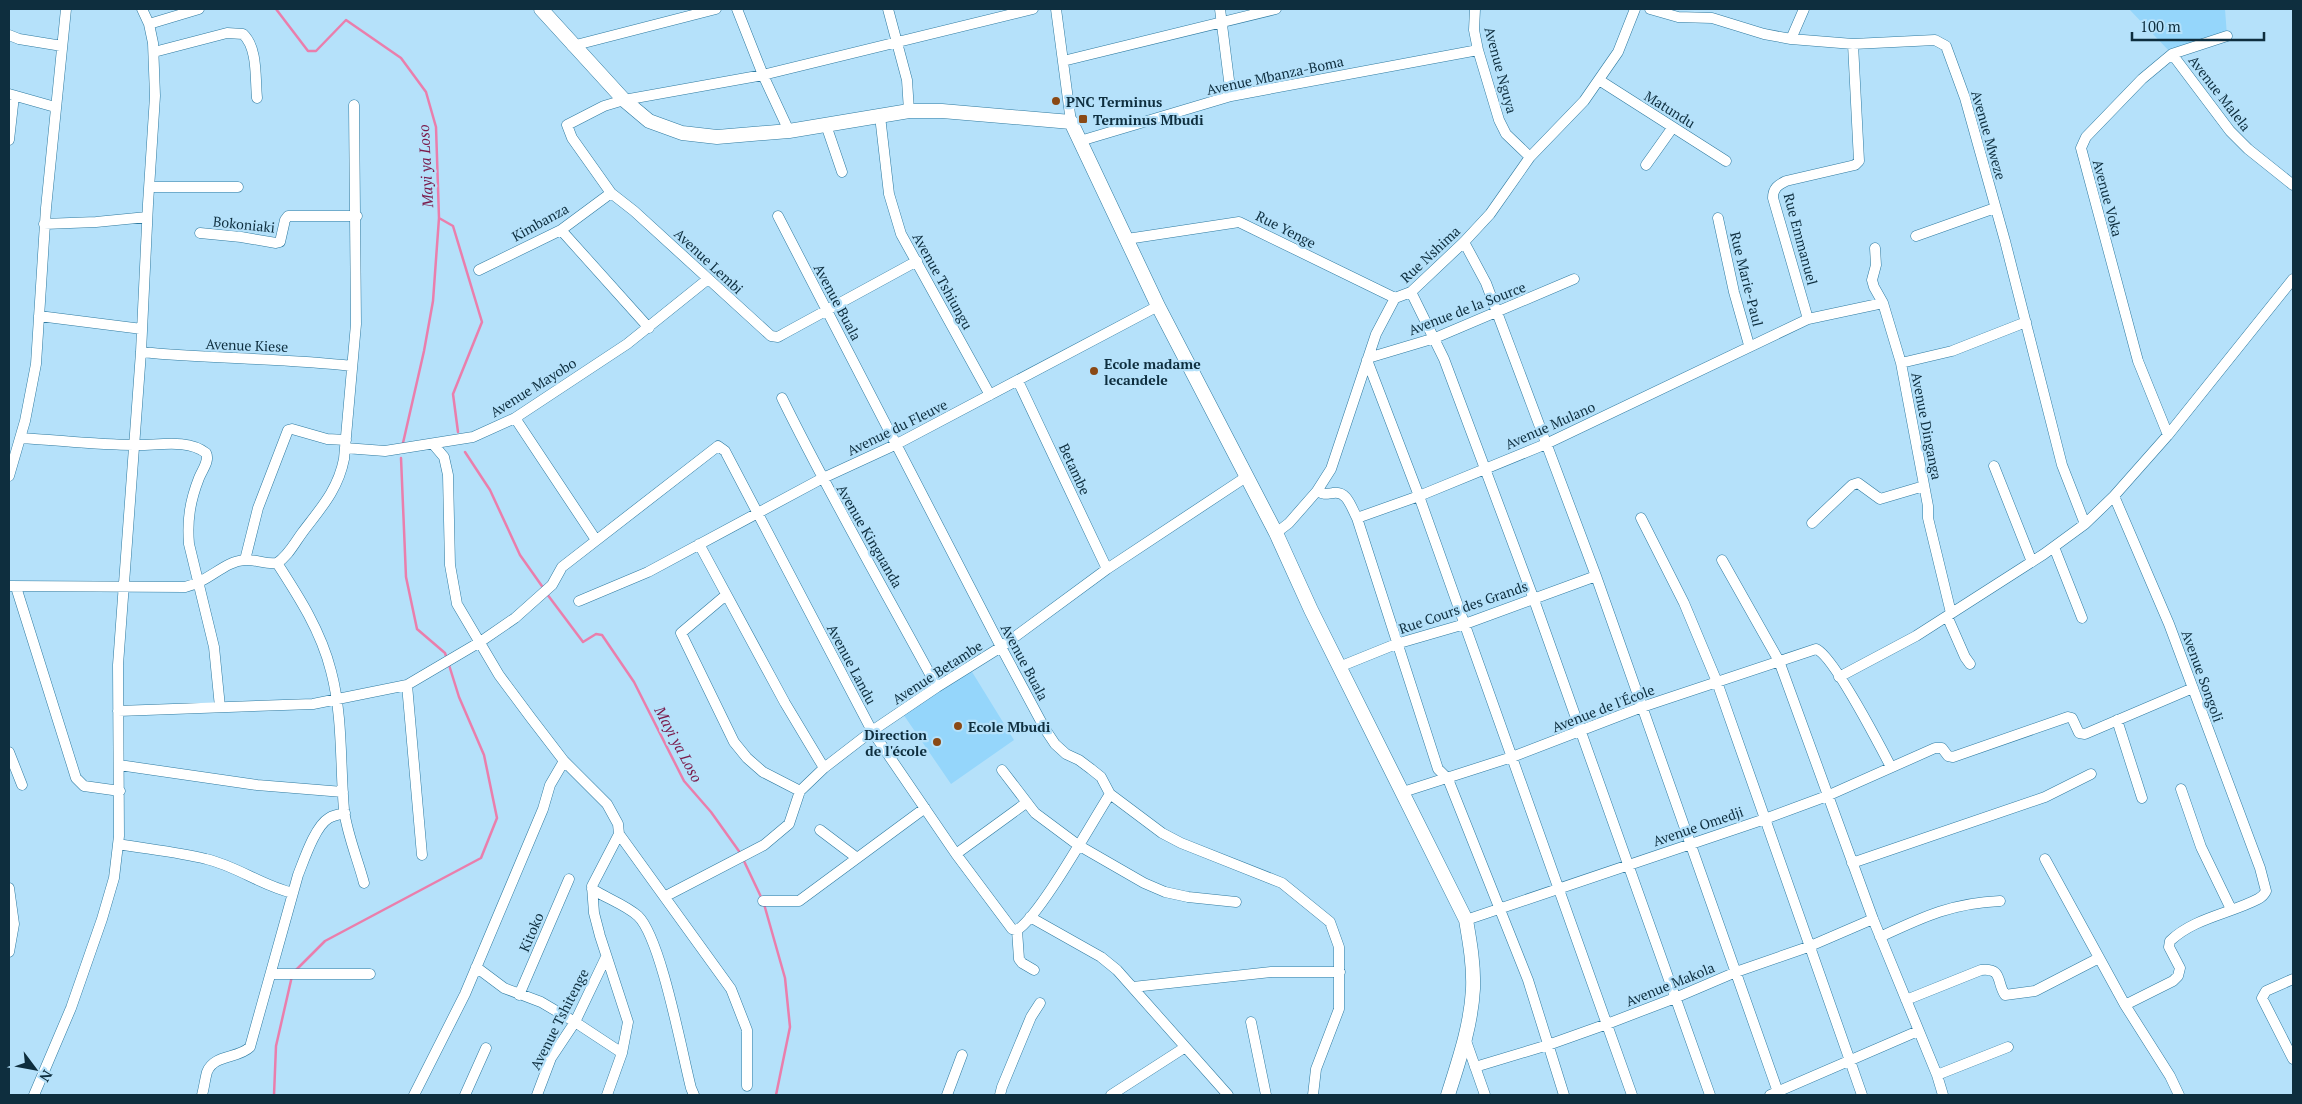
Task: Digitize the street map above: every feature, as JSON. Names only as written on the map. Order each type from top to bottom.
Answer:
[{"type":"street","points":[[9,476],[13,448],[20,438],[31,391],[39,316],[44,224],[66,9]]},
{"type":"street","points":[[34,1095],[71,1008],[102,918],[114,878],[118,844],[120,791],[118,765],[118,665],[141,352],[155,96],[154,52],[149,24],[142,9]]},
{"type":"street","points":[[149,24],[199,9]]},
{"type":"street","points":[[541,9],[572,46],[624,100],[648,121],[674,131],[717,137],[789,131],[909,111],[942,111],[1071,122]]},
{"type":"street","points":[[572,46],[716,9]]},
{"type":"street","points":[[738,9],[763,75],[789,131]]},
{"type":"street","points":[[888,9],[907,80],[909,111]]},
{"type":"street","points":[[624,100],[763,75],[1033,9]]},
{"type":"street","points":[[1056,9],[1071,122],[1158,306],[1276,533],[1339,667],[1466,920],[1472,958],[1473,988],[1466,1038],[1448,1095]]},
{"type":"street","points":[[1220,9],[1231,96]]},
{"type":"street","points":[[1063,61],[1276,9]]},
{"type":"street","name":"Avenue Nguya","points":[[1475,9],[1474,30],[1478,50],[1502,127],[1506,134],[1530,157]]},
{"type":"street","name":"Rue Nshima","points":[[1276,533],[1289,524],[1317,491],[1331,469],[1376,334],[1395,298],[1411,292],[1464,242],[1490,214],[1530,157],[1569,118],[1599,80],[1618,52],[1635,9]]},
{"type":"street","name":"Avenue Mweze","points":[[1650,9],[1678,17],[1712,18],[1764,34],[1792,39],[1853,44],[1935,40],[1946,46],[1965,98],[2026,322],[2062,465],[2085,524]]},
{"type":"street","points":[[1792,39],[1804,9]]},
{"type":"street","points":[[154,52],[227,33],[243,34],[250,40],[252,48],[257,98]]},
{"type":"street","points":[[9,35],[19,39],[62,46]]},
{"type":"street","name":"Avenue Voka","points":[[2168,435],[2138,361],[2081,148],[2086,137],[2142,79],[2172,54],[2185,48],[2227,36]]},
{"type":"street","name":"Rue Emmanuel","points":[[1808,319],[1773,198],[1773,191],[1777,186],[1786,181],[1855,165],[1859,161],[1853,44]]},
{"type":"street","name":"Avenue Mbanza-Boma","points":[[1080,140],[1231,96],[1478,50]]},
{"type":"street","name":"Avenue Malela","points":[[2172,54],[2230,131],[2248,149],[2291,179]]},
{"type":"street","name":"Matundu","points":[[1599,80],[1726,161]]},
{"type":"street","points":[[9,140],[11,95],[55,107]]},
{"type":"street","name":"Avenue Lembi","points":[[624,100],[604,106],[567,125],[572,138],[611,193],[634,211],[771,336],[785,333],[917,261]]},
{"type":"street","points":[[120,791],[84,786],[76,778],[12,586],[185,587],[200,583],[228,565],[245,560],[277,563],[288,553],[329,499],[342,472],[356,324],[354,106]]},
{"type":"street","name":"Avenue Tshiungu","points":[[880,116],[890,194],[902,234],[990,395]]},
{"type":"street","points":[[826,125],[842,172]]},
{"type":"street","points":[[1646,165],[1672,127]]},
{"type":"street","points":[[149,187],[238,187]]},
{"type":"street","name":"Kimbanza","points":[[479,270],[562,230],[611,193]]},
{"type":"street","points":[[1916,236],[1995,208]]},
{"type":"street","name":"Bokoniaki","points":[[200,233],[241,237],[276,244],[280,242],[285,220],[288,216],[356,216]]},
{"type":"street","name":"Avenue Buala","points":[[778,216],[1001,647],[1055,744],[1066,754],[1079,760],[1101,777],[1110,794],[1162,833],[1181,843],[1282,883],[1330,922],[1339,947],[1338,1009],[1316,1069],[1313,1095]]},
{"type":"street","points":[[44,224],[96,222],[147,217]]},
{"type":"street","name":"Rue Marie-Paul","points":[[1718,218],[1734,292],[1749,345]]},
{"type":"street","name":"Rue Yenge","points":[[1126,239],[1239,222],[1395,298]]},
{"type":"street","points":[[562,230],[649,328]]},
{"type":"street","points":[[1464,242],[1486,283],[1596,576],[1692,842],[1776,1094],[1918,1031]]},
{"type":"street","name":"Avenue Dinganga","points":[[1875,248],[1876,265],[1872,280],[1883,303],[1901,364],[1924,486],[1928,518],[1949,615],[1965,657],[1970,664]]},
{"type":"street","name":"Avenue Mayobo","points":[[245,560],[258,508],[288,430],[292,429],[346,444],[385,451],[473,437],[515,418],[649,328],[708,279]]},
{"type":"street","name":"Avenue de la Source","points":[[1368,359],[1435,338],[1574,279]]},
{"type":"street","points":[[1891,766],[1866,720],[1839,677],[1916,636],[2032,562],[2085,524],[2114,496],[2168,435],[2293,280]]},
{"type":"street","points":[[1411,292],[1435,338],[1485,468],[1533,597],[1710,1095]]},
{"type":"street","points":[[1749,345],[1808,319],[1883,303]]},
{"type":"street","name":"Avenue du Fleuve","points":[[579,601],[648,572],[821,478],[897,444],[1158,306]]},
{"type":"street","points":[[39,316],[142,330]]},
{"type":"street","points":[[1901,364],[1952,351],[2026,322]]},
{"type":"street","name":"Avenue Mulano","points":[[1356,518],[1420,496],[1546,444],[1749,345]]},
{"type":"street","name":"Avenue Kiese","points":[[141,352],[306,361],[352,366]]},
{"type":"street","points":[[1368,359],[1420,496],[1632,1095]]},
{"type":"street","name":"Betambe","points":[[1018,381],[1107,569]]},
{"type":"street","name":"Avenue Kinguanda","points":[[782,398],[821,478],[865,552],[937,687]]},
{"type":"street","points":[[118,711],[313,704],[407,685],[480,642],[515,618],[552,584],[562,568],[596,540],[515,418]]},
{"type":"street","points":[[20,438],[134,445],[181,445],[191,446],[206,453],[207,462],[192,499],[187,520],[190,544],[214,647],[220,707]]},
{"type":"street","points":[[433,444],[444,457],[448,475],[449,551],[457,604],[499,675],[564,761],[607,804],[618,824],[619,834],[726,979],[747,1030],[747,1086]]},
{"type":"street","name":"Avenue Landu","points":[[596,540],[718,446],[724,451],[872,731],[956,854],[1012,928],[1017,930]]},
{"type":"street","points":[[1994,466],[2032,562]]},
{"type":"street","name":"Avenue Betambe","points":[[666,896],[764,846],[789,824],[800,791],[824,768],[872,731],[1001,647],[1107,569],[1246,477]]},
{"type":"street","points":[[1812,522],[1852,485],[1858,483],[1880,499],[1924,486]]},
{"type":"street","points":[[1317,491],[1324,495],[1339,492],[1344,494],[1356,518],[1438,769],[1448,778],[1528,980],[1564,1095]]},
{"type":"street","name":"Avenue Songoli","points":[[2114,496],[2169,624],[2265,884],[2264,895],[2259,899],[2231,909]]},
{"type":"street","points":[[1641,518],[1684,602],[1717,682],[1808,947],[1851,1060],[1862,1095]]},
{"type":"street","points":[[699,544],[824,768]]},
{"type":"street","points":[[2054,547],[2082,618]]},
{"type":"street","points":[[1722,560],[1779,661],[1873,919],[1937,1075],[1943,1095]]},
{"type":"street","points":[[277,563],[311,618],[323,645],[337,699],[345,813],[364,883]]},
{"type":"street","name":"Rue Cours des Grands","points":[[1339,667],[1396,644],[1465,624],[1533,597],[1596,576]]},
{"type":"street","points":[[726,595],[681,633],[734,742],[762,772],[800,791]]},
{"type":"street","name":"Avenue de l'École","points":[[1403,792],[1512,757],[1642,707],[1812,650],[1821,652],[1839,677]]},
{"type":"street","points":[[407,685],[422,855]]},
{"type":"street","points":[[2142,798],[2117,720],[2193,688]]},
{"type":"street","name":"Avenue Omedji","points":[[1466,920],[1692,842],[1765,819],[1827,796],[1891,766],[1936,748],[1942,748],[1948,756],[1953,757],[2060,719],[2072,718],[2081,734],[2095,731],[2117,720]]},
{"type":"street","points":[[9,752],[22,785]]},
{"type":"street","points":[[414,1095],[476,968],[543,809],[550,784],[564,761]]},
{"type":"street","points":[[118,765],[257,785],[343,792]]},
{"type":"street","points":[[1002,770],[1035,813],[1078,844],[1144,883],[1166,892],[1188,897],[1236,902]]},
{"type":"street","points":[[1852,863],[2045,797],[2091,774]]},
{"type":"street","points":[[2125,1005],[2173,981],[2178,976],[2180,968],[2169,947],[2170,941],[2179,932],[2231,909],[2201,846],[2181,789]]},
{"type":"street","points":[[1034,970],[1022,963],[1020,959],[1017,930],[1030,917],[1110,794]]},
{"type":"street","points":[[956,854],[1026,803]]},
{"type":"street","points":[[763,901],[799,900],[925,808]]},
{"type":"street","points":[[202,1095],[207,1072],[212,1064],[219,1060],[244,1054],[250,1047],[298,875],[324,821],[330,817],[345,813]]},
{"type":"street","points":[[820,830],[858,858]]},
{"type":"street","points":[[607,1095],[622,1053],[628,1022],[606,957],[594,913],[592,889],[594,878],[619,834]]},
{"type":"street","points":[[118,844],[207,859],[270,887],[293,893]]},
{"type":"street","points":[[2045,859],[2078,915],[2125,1005],[2180,1095]]},
{"type":"street","name":"Kitoko","points":[[519,995],[569,879]]},
{"type":"street","points":[[9,888],[14,924],[9,952]]},
{"type":"street","points":[[592,889],[638,917],[645,926],[660,962],[690,1088],[694,1095]]},
{"type":"street","points":[[1880,937],[1938,911],[1977,902],[2000,901]]},
{"type":"street","points":[[1030,917],[1101,957],[1133,987],[1224,1094]]},
{"type":"street","name":"Avenue Makola","points":[[1475,1067],[1548,1045],[1607,1024],[1736,972],[1808,947],[1873,919]]},
{"type":"street","name":"Avenue Tshitenge","points":[[537,1095],[551,1058],[575,1022],[606,957]]},
{"type":"street","points":[[1906,1000],[1981,970],[1990,969],[1995,972],[2005,995],[2035,992],[2099,958]]},
{"type":"street","points":[[476,968],[504,988],[540,1002],[575,1022],[622,1053]]},
{"type":"street","points":[[1133,987],[1271,972],[1340,972]]},
{"type":"street","points":[[271,974],[370,974]]},
{"type":"street","points":[[2293,979],[2266,991],[2262,998],[2293,1059]]},
{"type":"street","points":[[1000,1095],[1031,1017],[1040,1003]]},
{"type":"street","points":[[1252,1022],[1266,1095]]},
{"type":"street","points":[[1466,1038],[1485,1095]]},
{"type":"street","points":[[1937,1075],[2008,1047]]},
{"type":"street","points":[[465,1095],[486,1048]]},
{"type":"street","points":[[1111,1095],[1184,1048]]},
{"type":"street","points":[[947,1095],[962,1055]]},
{"type":"shaded area","points":[[2129,9],[2225,9],[2227,36],[2172,54]]},
{"type":"shaded area","name":"Ecole Mbudi","points":[[969,667],[1014,740],[951,784],[901,711]]},
{"type":"waterway","name":"Mayi ya Loso","points":[[276,9],[308,51],[316,51],[346,20],[401,58],[426,92],[436,127],[439,218],[453,226],[482,322],[453,394],[458,432]]},
{"type":"waterway","points":[[403,443],[424,351],[433,301],[439,218]]},
{"type":"waterway","name":"Mayi ya Loso","points":[[465,452],[490,490],[520,555],[544,589]]},
{"type":"waterway","points":[[401,458],[406,577],[417,629],[445,653],[447,659]]},
{"type":"waterway","name":"Mayi ya Loso","points":[[547,594],[583,642],[596,634],[602,635],[634,682],[684,781],[711,812],[741,854]]},
{"type":"waterway","points":[[296,970],[325,941],[481,858],[497,818],[484,755],[459,697],[449,665]]},
{"type":"waterway","name":"Mayi ya Loso","points":[[743,859],[762,899]]},
{"type":"waterway","name":"Mayi ya Loso","points":[[764,904],[785,978],[790,1027],[776,1095]]},
{"type":"waterway","points":[[274,1095],[276,1046],[292,976]]},
{"type":"place","name":"PNC Terminus","points":[[1056,101]]},
{"type":"place","name":"Terminus Mbudi","points":[[1083,119]]},
{"type":"place","name":"Ecole madame lecandele","points":[[1094,371]]},
{"type":"place","name":"Ecole Mbudi","points":[[958,726]]},
{"type":"place","name":"Direction de l'école","points":[[937,742]]}]
